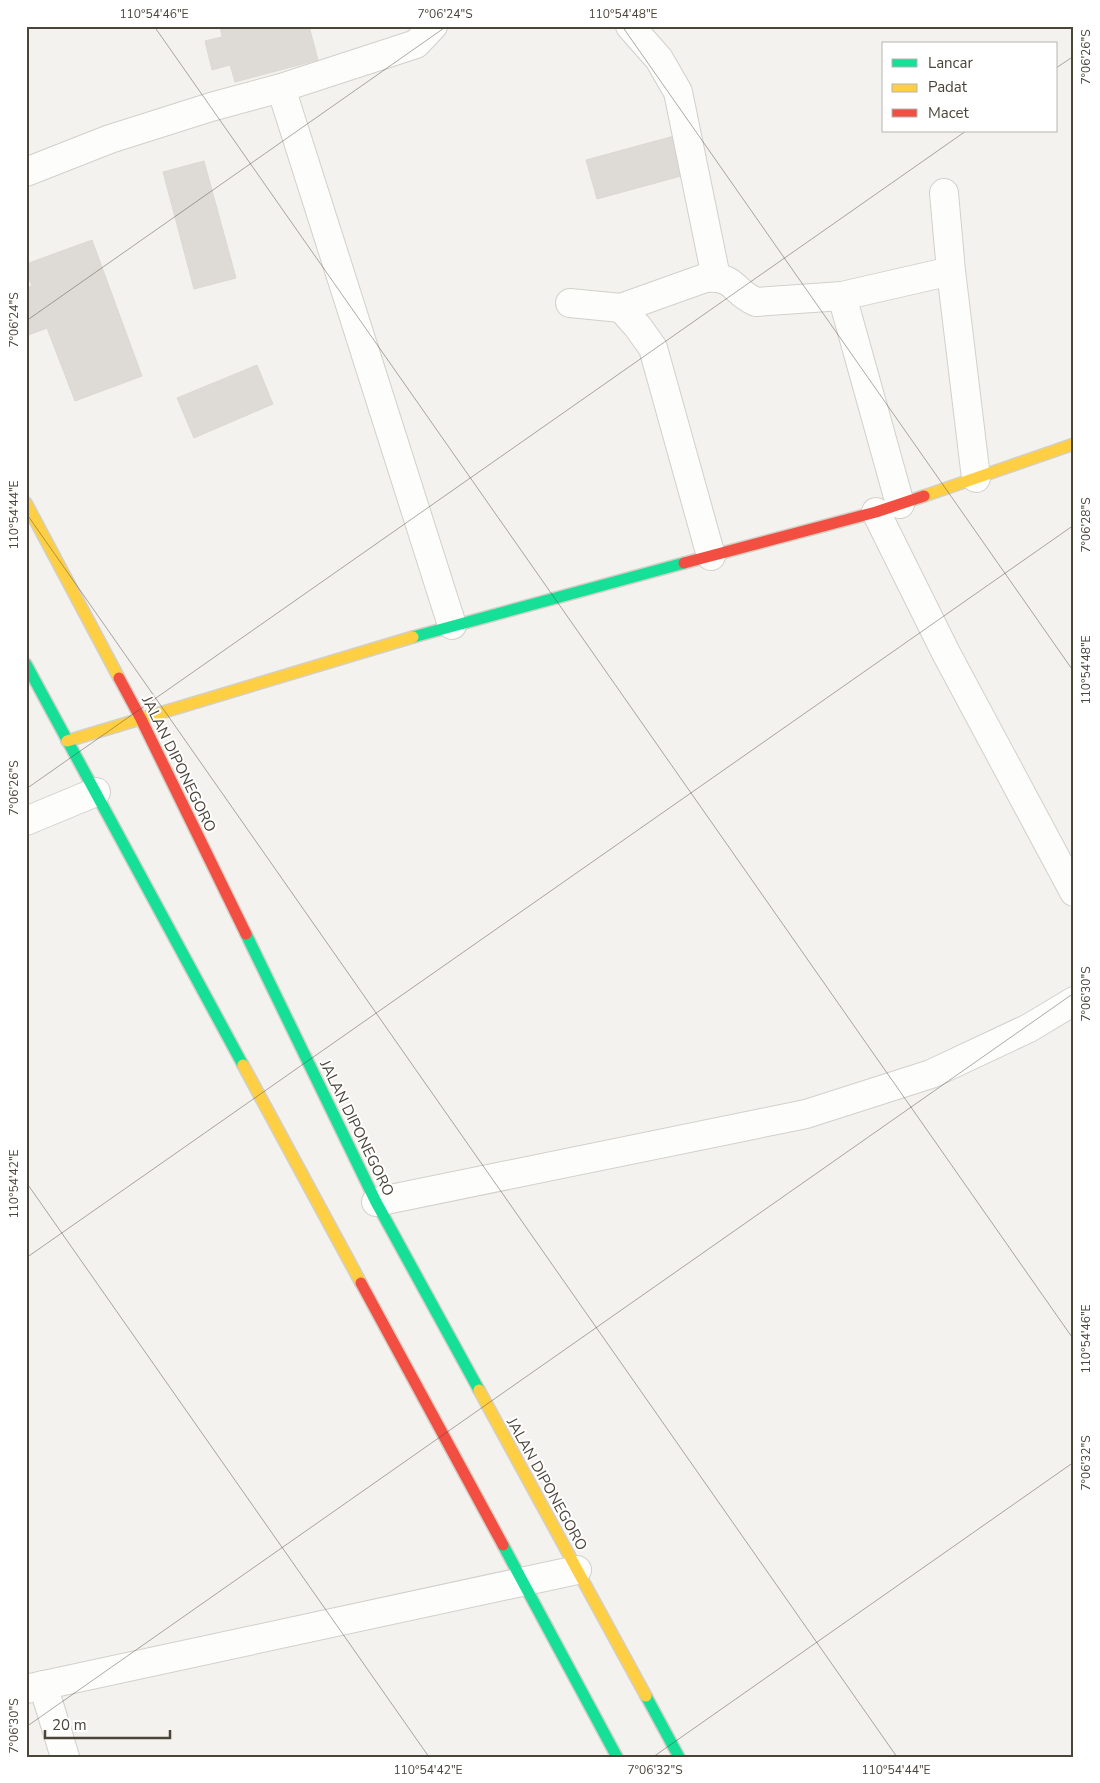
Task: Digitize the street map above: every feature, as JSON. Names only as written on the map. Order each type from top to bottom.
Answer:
[{"type":"main road","points":[[68,741],[452,625],[888,508],[1074,444]]},
{"type":"main road","name":"JALAN DIPONEGORO","points":[[26,503],[141,719],[376,1202],[679,1757]]},
{"type":"main road","points":[[26,664],[522,1583],[618,1757]]},
{"type":"street","points":[[26,172],[110,139],[211,107],[281,88],[416,44],[432,26]]},
{"type":"street","points":[[630,26],[658,59],[678,92],[716,277]]},
{"type":"street","points":[[281,88],[452,625]]},
{"type":"street","points":[[944,193],[951,271],[976,478]]},
{"type":"street","points":[[570,303],[621,308],[705,278],[716,277],[728,280],[748,299],[756,302],[842,296],[951,271]]},
{"type":"street","points":[[842,296],[888,508],[946,653],[1074,892]]},
{"type":"street","points":[[621,308],[653,348],[711,556]]},
{"type":"street","points":[[26,821],[96,792]]},
{"type":"street","points":[[376,1202],[806,1114],[931,1074],[1029,1028],[1074,1001]]},
{"type":"street","points":[[65,1757],[35,1687],[577,1570]]},
{"type":"building","points":[[220,26],[309,26],[318,60],[235,82],[230,65],[212,70],[205,41],[222,37]]},
{"type":"building","points":[[674,136],[685,175],[597,199],[586,160]]},
{"type":"building","points":[[204,161],[236,278],[194,289],[163,172]]},
{"type":"building","points":[[92,240],[142,376],[75,401],[47,328],[26,336],[26,288],[32,286],[26,271],[26,264]]},
{"type":"building","points":[[257,365],[273,404],[194,438],[177,398]]},
{"type":"traffic: fast","points":[[413,637],[684,563]]},
{"type":"traffic: fast","points":[[26,664],[243,1065]]},
{"type":"traffic: fast","points":[[246,934],[376,1202],[479,1390]]},
{"type":"traffic: fast","points":[[503,1545],[617,1757]]},
{"type":"traffic: fast","points":[[646,1696],[679,1757]]},
{"type":"traffic: slow","points":[[924,496],[1074,444]]},
{"type":"traffic: slow","points":[[26,503],[119,678]]},
{"type":"traffic: slow","points":[[67,741],[413,637]]},
{"type":"traffic: slow","points":[[243,1065],[361,1283]]},
{"type":"traffic: slow","points":[[479,1390],[646,1696]]},
{"type":"traffic: jam","points":[[684,563],[876,512],[924,496]]},
{"type":"traffic: jam","points":[[119,678],[246,934]]},
{"type":"traffic: jam","points":[[361,1283],[503,1545]]}]
